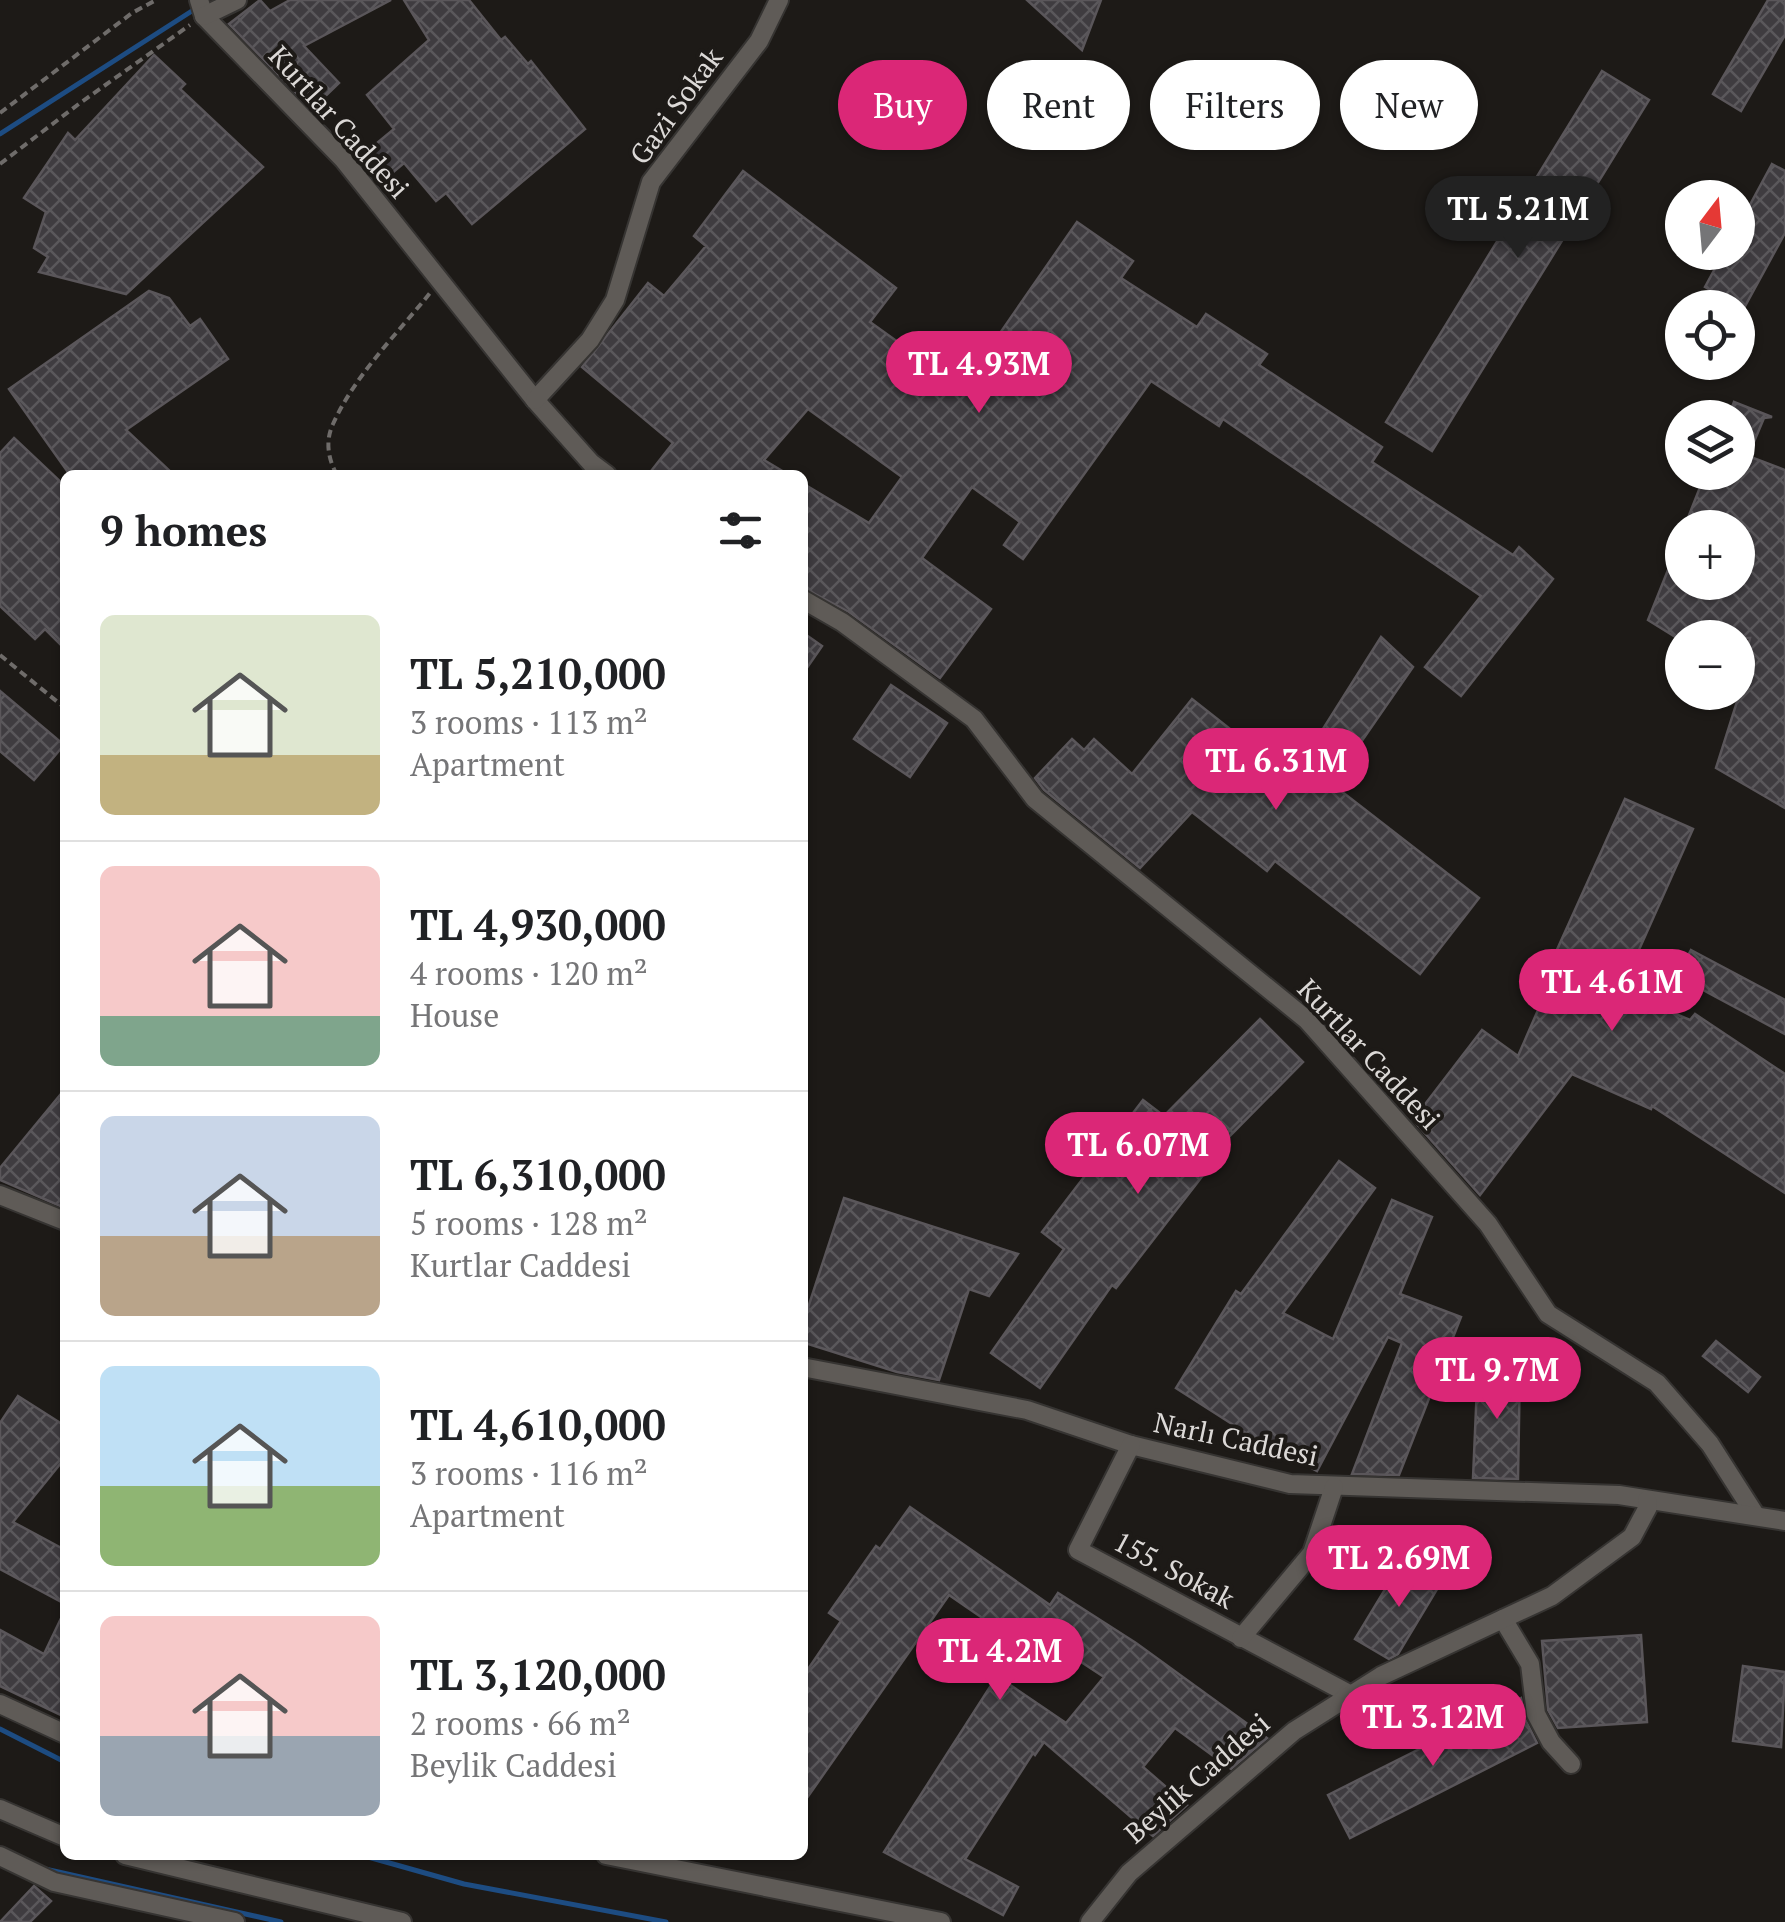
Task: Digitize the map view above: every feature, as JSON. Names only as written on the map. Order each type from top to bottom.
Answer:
[{"type":"street","points":[[202,10],[237,0]]},
{"type":"street","name":"Gazi Sokak","points":[[536,400],[590,340],[615,300],[652,182],[670,152],[758,41],[779,0]]},
{"type":"street","name":"Kurtlar Caddesi","points":[[202,10],[342,160],[536,400],[600,470]]},
{"type":"street","name":"Kurtlar Caddesi","points":[[808,602],[842,622],[974,720],[1035,799],[1307,1020],[1488,1224],[1548,1314],[1657,1384],[1710,1444],[1756,1516]]},
{"type":"street","points":[[0,1195],[60,1219]]},
{"type":"street","name":"Narlı Caddesi","points":[[808,1369],[1027,1410],[1131,1445],[1290,1484],[1584,1493],[1785,1521]]},
{"type":"street","name":"155. Sokak","points":[[1131,1445],[1078,1550],[1351,1695]]},
{"type":"street","points":[[1241,1638],[1312,1553],[1334,1487]]},
{"type":"street","name":"Beylik Caddesi","points":[[1090,1922],[1129,1873],[1294,1730],[1381,1676],[1552,1596],[1632,1537],[1648,1507],[1647,1500]]},
{"type":"street","points":[[1503,1620],[1530,1664],[1536,1714],[1551,1742],[1571,1764]]},
{"type":"street","points":[[0,1704],[60,1732]]},
{"type":"street","points":[[0,1809],[60,1835]]},
{"type":"street","points":[[0,1856],[54,1882],[235,1922]]},
{"type":"street","points":[[146,1860],[402,1922]]},
{"type":"street","points":[[631,1860],[941,1922]]},
{"type":"path","points":[[0,113],[132,13],[156,0]]},
{"type":"path","points":[[0,164],[202,10]]},
{"type":"path","points":[[334,470],[328,458],[331,426],[363,376],[440,282]]},
{"type":"path","points":[[0,655],[60,704]]},
{"type":"building","points":[[260,0],[270,11],[290,0],[391,0],[304,46],[339,83],[312,109],[229,24]]},
{"type":"building","points":[[404,0],[469,0],[501,40],[505,37],[528,64],[531,61],[585,129],[472,224],[446,193],[436,201],[404,163],[379,184],[359,158],[394,129],[367,95],[429,40]]},
{"type":"building","points":[[1027,0],[1101,0],[1082,50]]},
{"type":"building","points":[[1768,0],[1785,0],[1785,35],[1741,111],[1713,94]]},
{"type":"building","points":[[154,55],[185,84],[180,89],[263,167],[126,294],[39,272],[48,257],[34,248],[46,212],[24,198],[68,133],[75,140]]},
{"type":"building","points":[[1602,71],[1649,100],[1432,451],[1386,422]]},
{"type":"building","points":[[1772,164],[1785,171],[1785,233],[1754,290],[1711,290],[1705,287],[1714,270],[1755,270],[1755,196]]},
{"type":"building","points":[[743,171],[896,288],[870,322],[962,388],[1077,222],[1133,261],[1121,278],[1197,327],[1206,314],[1267,354],[1259,365],[1382,447],[1372,462],[1513,555],[1519,547],[1553,579],[1461,696],[1425,667],[1481,596],[1223,419],[1219,426],[1151,381],[1023,559],[1004,545],[1020,522],[972,487],[922,558],[991,609],[940,678],[849,612],[808,590],[808,487],[869,523],[902,477],[808,409],[764,460],[781,470],[652,470],[673,443],[582,367],[648,283],[664,296],[706,246],[694,236]]},
{"type":"building","points":[[149,291],[169,298],[190,326],[200,319],[228,359],[126,430],[169,470],[66,470],[9,389]]},
{"type":"building","points":[[1755,410],[1772,417],[1764,418],[1755,439]]},
{"type":"building","points":[[14,438],[60,481],[60,644],[45,629],[35,639],[0,606],[0,453]]},
{"type":"building","points":[[1755,459],[1785,470],[1785,808],[1716,768],[1734,710],[1755,710],[1755,620],[1665,620],[1665,631],[1648,620],[1665,578],[1665,600],[1755,600],[1755,510],[1691,510],[1699,490],[1755,490]]},
{"type":"building","points":[[808,636],[822,646],[808,666]]},
{"type":"building","points":[[1381,637],[1413,667],[1332,784],[1479,898],[1420,974],[1275,861],[1267,871],[1192,812],[1140,868],[1044,790],[1035,778],[1072,739],[1084,750],[1094,739],[1132,774],[1192,699],[1292,778]]},
{"type":"building","points":[[891,685],[947,723],[910,777],[854,739]]},
{"type":"building","points":[[0,691],[60,742],[60,750],[34,780],[0,751]]},
{"type":"building","points":[[1625,799],[1693,829],[1621,990],[1690,1020],[1695,1014],[1785,1074],[1785,1193],[1652,1106],[1651,1109],[1572,1074],[1480,1195],[1413,1120],[1482,1030],[1518,1056],[1562,955],[1556,952]]},
{"type":"building","points":[[1691,950],[1785,1000],[1785,1034],[1677,976]]},
{"type":"building","points":[[1260,1019],[1303,1062],[1213,1153],[1217,1157],[1116,1288],[1112,1285],[1040,1388],[991,1353],[1064,1249],[1042,1232],[1143,1100],[1164,1116]]},
{"type":"building","points":[[60,1095],[60,1206],[0,1180],[0,1168]]},
{"type":"building","points":[[1339,1161],[1375,1188],[1283,1313],[1333,1339],[1392,1200],[1432,1217],[1400,1294],[1461,1317],[1399,1475],[1352,1474],[1402,1343],[1388,1337],[1317,1471],[1246,1433],[1176,1388],[1236,1291],[1241,1294]]},
{"type":"building","points":[[844,1198],[1018,1254],[989,1296],[969,1289],[939,1380],[897,1372],[808,1344],[808,1308]]},
{"type":"building","points":[[1716,1341],[1760,1377],[1748,1392],[1703,1356]]},
{"type":"building","points":[[1478,1363],[1520,1364],[1518,1479],[1473,1478]]},
{"type":"building","points":[[18,1396],[60,1423],[60,1464],[13,1522],[60,1547],[60,1601],[0,1569],[0,1423]]},
{"type":"building","points":[[910,1507],[1050,1605],[1058,1593],[1136,1643],[1267,1738],[1231,1769],[1175,1728],[1143,1767],[1187,1805],[1153,1836],[1044,1742],[965,1859],[1018,1887],[1003,1915],[884,1852],[997,1676],[1066,1723],[1104,1677],[1023,1624],[1013,1639],[949,1595],[808,1796],[808,1669],[841,1621],[829,1613],[876,1546],[880,1549]]},
{"type":"building","points":[[1404,1558],[1442,1581],[1398,1654],[1389,1659],[1355,1639]]},
{"type":"building","points":[[60,1620],[60,1715],[0,1686],[0,1630],[44,1654]]},
{"type":"building","points":[[1641,1635],[1647,1722],[1558,1728],[1548,1710],[1542,1641]]},
{"type":"building","points":[[1743,1666],[1785,1672],[1781,1747],[1733,1741]]},
{"type":"building","points":[[1521,1698],[1525,1719],[1537,1743],[1350,1838],[1328,1795]]},
{"type":"building","points":[[34,1886],[51,1901],[30,1922],[0,1922]]},
{"type":"waterway","points":[[0,134],[195,9]]},
{"type":"waterway","points":[[0,1729],[60,1759]]},
{"type":"waterway","points":[[379,1860],[464,1884],[666,1922]]},
{"type":"waterway","points":[[45,1869],[281,1922]]}]
